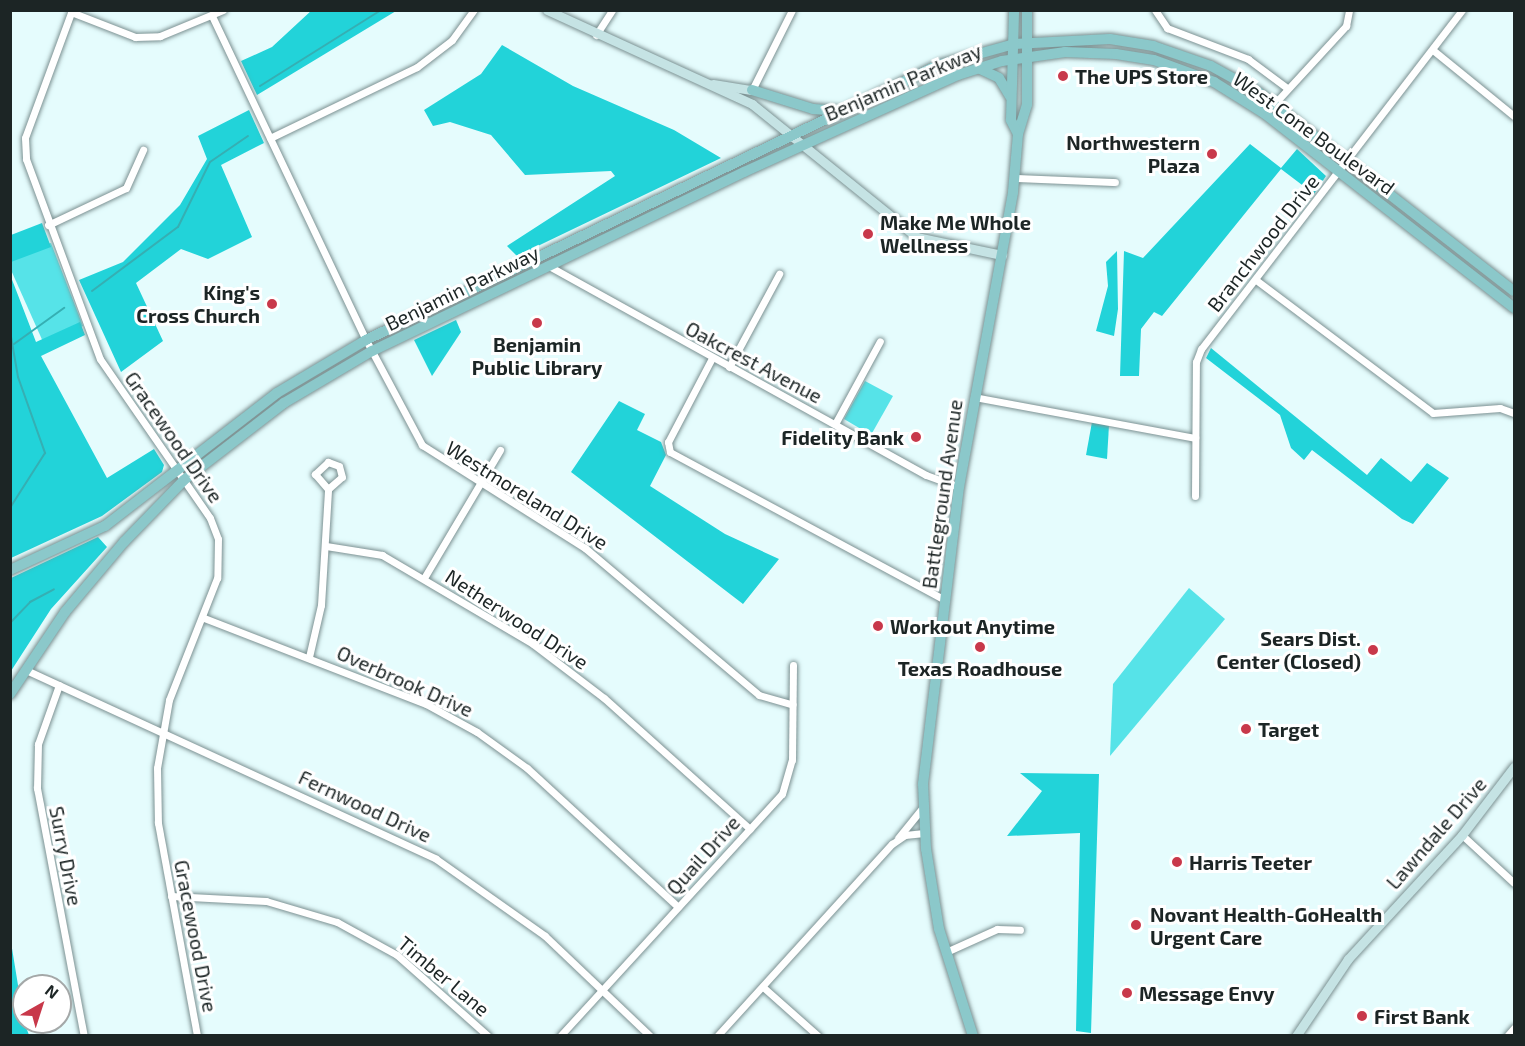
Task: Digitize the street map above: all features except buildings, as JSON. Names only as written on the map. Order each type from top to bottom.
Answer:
[{"type":"main road","points":[[547,10],[596,35],[752,104],[917,237],[1002,255]]},
{"type":"main road","name":"Battleground Avenue","points":[[973,1035],[946,952],[924,833],[923,807],[959,487],[1014,178],[1018,134],[1012,102],[1014,10]]},
{"type":"main road","name":"Battleground Avenue","points":[[1018,134],[1026,123],[1029,57],[1027,10]]},
{"type":"main road","name":"West Cone Boulevard","points":[[1029,42],[1087,37],[1153,46],[1211,66],[1274,104],[1515,291]]},
{"type":"main road","name":"Benjamin Parkway","points":[[10,694],[99,571],[181,476],[277,393],[366,340],[939,65],[1029,42]]},
{"type":"main road","name":"West Cone Boulevard","points":[[1029,57],[1086,52],[1154,60],[1214,82],[1266,114],[1515,308]]},
{"type":"main road","name":"Benjamin Parkway","points":[[10,570],[105,526],[181,476],[284,403],[372,351],[803,145],[978,68],[1029,57]]},
{"type":"main road","points":[[978,68],[999,78],[1012,102]]},
{"type":"main road","points":[[711,84],[752,90],[813,109],[847,111]]},
{"type":"main road","name":"Lawndale Drive","points":[[1296,1035],[1348,959],[1462,835],[1515,767]]},
{"type":"street","points":[[71,11],[135,37],[160,36],[223,10]]},
{"type":"street","points":[[270,138],[417,67],[452,40],[474,10]]},
{"type":"street","points":[[596,35],[612,10]]},
{"type":"street","points":[[752,90],[792,10]]},
{"type":"street","points":[[1155,10],[1167,28],[1248,59],[1287,88]]},
{"type":"street","points":[[1266,114],[1287,88],[1335,40],[1349,10]]},
{"type":"street","name":"Branchwood Drive","points":[[1195,496],[1196,362],[1256,280],[1434,51],[1462,10]]},
{"type":"street","name":"Gracewood Drive","points":[[71,11],[25,138],[26,159],[48,225],[100,359],[210,518],[218,539],[217,578],[204,618],[169,700],[156,794],[171,896],[197,1035]]},
{"type":"street","name":"Westmoreland Drive","points":[[212,16],[366,340],[422,445],[593,555],[751,689],[793,705]]},
{"type":"street","points":[[1434,51],[1515,116]]},
{"type":"street","points":[[48,225],[126,188],[143,150]]},
{"type":"street","points":[[1014,178],[1115,182]]},
{"type":"street","points":[[543,254],[548,266]]},
{"type":"street","name":"Oakcrest Avenue","points":[[548,266],[926,475],[959,487]]},
{"type":"street","points":[[729,367],[779,274]]},
{"type":"street","points":[[1256,280],[1433,413],[1500,408],[1515,412]]},
{"type":"street","points":[[836,424],[880,341]]},
{"type":"street","points":[[712,358],[668,448],[945,600]]},
{"type":"street","points":[[974,397],[1195,438]]},
{"type":"street","points":[[424,578],[500,450]]},
{"type":"street","points":[[309,657],[327,546],[328,489],[315,474],[328,462],[339,466],[342,477],[328,489]]},
{"type":"street","name":"Netherwood Drive","points":[[327,546],[382,555],[424,578],[576,675],[750,829]]},
{"type":"street","name":"Overbrook Drive","points":[[204,618],[426,704],[477,732],[527,768],[678,907]]},
{"type":"street","name":"Quail Drive","points":[[560,1035],[750,829],[786,786],[793,705],[793,665]]},
{"type":"street","name":"Fernwood Drive","points":[[26,670],[436,859],[524,918],[650,1035]]},
{"type":"street","name":"Surry Drive","points":[[59,685],[38,744],[37,788],[84,1035]]},
{"type":"street","points":[[717,1035],[898,838],[923,807]]},
{"type":"street","points":[[898,838],[924,833]]},
{"type":"street","points":[[1462,835],[1515,883]]},
{"type":"street","name":"Timber Lane","points":[[171,896],[266,901],[337,922],[397,955],[488,1035]]},
{"type":"street","points":[[946,952],[997,929],[1020,930]]},
{"type":"street","points":[[763,987],[818,1035]]},
{"type":"street","points":[[1508,1035],[1515,1028]]},
{"type":"shaded area","points":[[312,10],[396,11],[257,95],[241,61],[272,47]]},
{"type":"shaded area","points":[[502,45],[573,86],[674,130],[721,158],[517,256],[507,246],[615,176],[611,171],[525,175],[491,135],[450,122],[433,126],[424,110],[481,74]]},
{"type":"shaded area","points":[[249,110],[264,143],[221,165],[252,237],[208,259],[181,249],[136,283],[163,341],[121,372],[79,280],[123,262],[180,205],[207,159],[198,136]]},
{"type":"shaded area","points":[[1250,144],[1281,168],[1297,149],[1326,176],[1314,194],[1281,169],[1162,316],[1154,312],[1141,329],[1139,376],[1120,376],[1124,251],[1143,258]]},
{"type":"shaded area","points":[[42,223],[51,247],[11,262],[11,235]]},
{"type":"shaded area","points":[[51,243],[83,326],[44,344],[11,270],[10,253]]},
{"type":"shaded area","points":[[1117,251],[1118,309],[1114,336],[1096,331],[1108,286],[1106,262]]},
{"type":"shaded area","points":[[11,277],[36,342],[80,322],[85,335],[41,356],[107,478],[154,449],[164,465],[162,472],[102,516],[11,558]]},
{"type":"shaded area","points":[[456,320],[461,332],[432,376],[414,340]]},
{"type":"shaded area","points":[[1211,348],[1367,475],[1381,458],[1411,482],[1427,463],[1449,478],[1413,524],[1402,519],[1312,450],[1304,460],[1291,448],[1280,415],[1206,358]]},
{"type":"shaded area","points":[[865,381],[893,396],[871,435],[844,419]]},
{"type":"shaded area","points":[[619,401],[645,414],[637,430],[661,442],[666,455],[650,486],[725,534],[779,559],[743,604],[571,472]]},
{"type":"shaded area","points":[[1092,422],[1109,425],[1107,459],[1086,455]]},
{"type":"shaded area","points":[[98,537],[107,547],[51,609],[11,671],[11,578]]},
{"type":"shaded area","points":[[1189,588],[1225,619],[1110,756],[1113,684]]},
{"type":"shaded area","points":[[1020,773],[1099,774],[1091,1033],[1076,1031],[1080,833],[1007,836],[1042,791]]},
{"type":"shaded area","points":[[10,936],[16,974],[12,974],[12,1034],[29,1035],[11,1035]]},
{"type":"waterway","points":[[260,86],[381,10]]},
{"type":"waterway","points":[[92,291],[178,227],[210,162],[248,136]]},
{"type":"waterway","points":[[14,344],[64,308]]},
{"type":"waterway","points":[[10,331],[18,377],[45,453],[10,508]]},
{"type":"waterway","points":[[10,623],[30,602],[54,589]]},
{"type":"place","name":"The UPS Store","points":[[1063,76]]},
{"type":"place","name":"Northwestern Plaza","points":[[1212,154]]},
{"type":"place","name":"Make Me Whole Wellness","points":[[868,234]]},
{"type":"place","name":"King's Cross Church","points":[[272,304]]},
{"type":"place","name":"Benjamin Public Library","points":[[537,323]]},
{"type":"place","name":"Fidelity Bank","points":[[916,437]]},
{"type":"place","name":"Workout Anytime","points":[[878,626]]},
{"type":"place","name":"Texas Roadhouse","points":[[980,647]]},
{"type":"place","name":"Sears Dist. Center (Closed)","points":[[1373,650]]},
{"type":"place","name":"Target","points":[[1246,729]]},
{"type":"place","name":"Harris Teeter","points":[[1177,862]]},
{"type":"place","name":"Novant Health-GoHealth Urgent Care","points":[[1136,925]]},
{"type":"place","name":"Message Envy","points":[[1127,993]]},
{"type":"place","name":"First Bank","points":[[1362,1016]]}]
